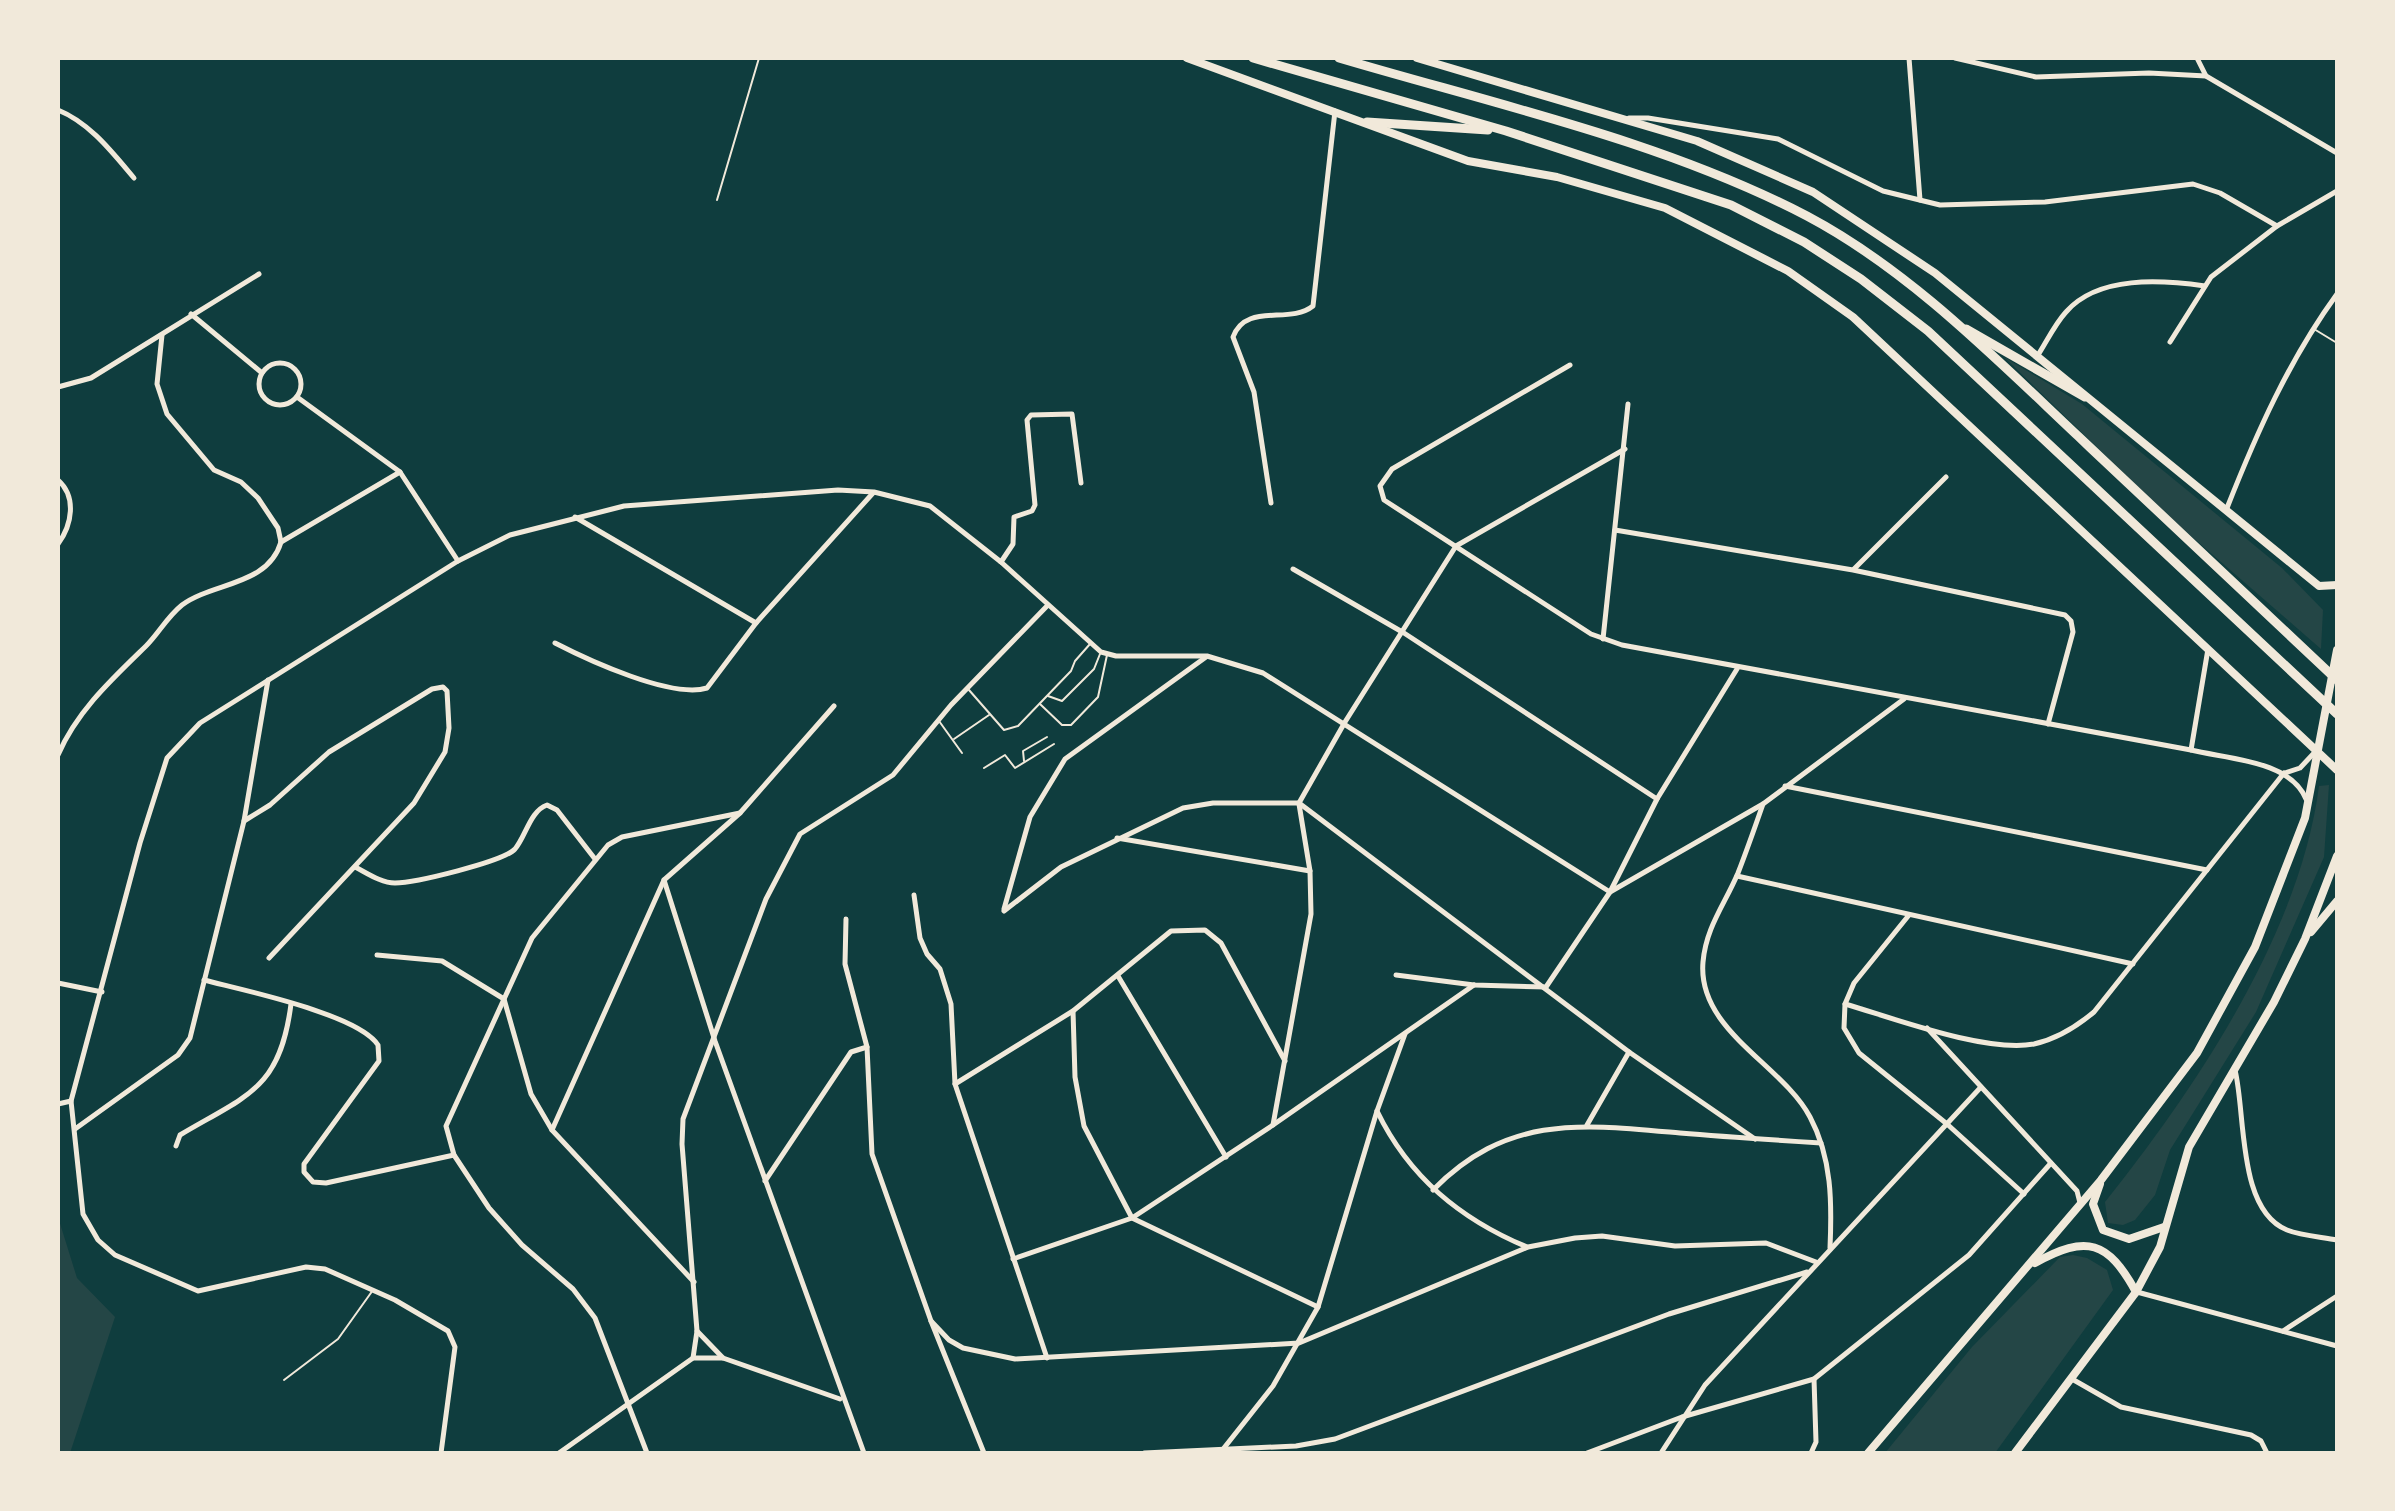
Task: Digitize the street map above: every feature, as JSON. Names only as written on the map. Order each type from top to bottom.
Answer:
[{"type":"highway","points":[[1253,58],[1506,131],[1731,205],[1804,242],[1861,279],[1928,331],[2337,714]]},
{"type":"highway","points":[[1339,58],[1655,152],[1738,184],[1820,225],[1877,262],[1949,319],[2337,680]]},
{"type":"highway","points":[[1367,122],[1506,131]]},
{"type":"highway","points":[[1949,319],[2085,397]]},
{"type":"main road","points":[[1187,58],[1468,161],[1557,177],[1665,208],[1788,271],[1853,317],[2337,770]]},
{"type":"main road","points":[[1417,58],[1625,118],[1739,157],[1813,192],[1935,273],[2319,586],[2337,585]]},
{"type":"main road","points":[[1868,1453],[2101,1180],[2197,1053],[2228,1000],[2285,876],[2309,804],[2316,751],[2337,650]]},
{"type":"main road","points":[[2015,1453],[2136,1292],[2160,1247],[2189,1147],[2235,1070],[2305,939],[2337,856]]},
{"type":"main road","points":[[2305,939],[2337,901]]},
{"type":"main road","points":[[2101,1180],[2093,1204],[2103,1230],[2129,1239],[2164,1227]]},
{"type":"main road","points":[[2031,1265],[2068,1246],[2098,1248],[2121,1264],[2136,1292]]},
{"type":"street","points":[[1909,58],[1920,200]]},
{"type":"street","points":[[1955,58],[2036,77],[2149,73],[2206,76],[2337,153]]},
{"type":"street","points":[[2197,58],[2206,76]]},
{"type":"street","points":[[58,110],[75,117],[90,130],[134,178]]},
{"type":"street","points":[[1271,503],[1254,392],[1233,337],[1239,324],[1250,318],[1303,313],[1313,306],[1335,110]]},
{"type":"street","points":[[1625,118],[1648,118],[1778,139],[1883,191],[1940,205],[2045,202],[2193,184],[2220,193],[2277,226]]},
{"type":"street","points":[[2170,342],[2211,277],[2277,226],[2337,191]]},
{"type":"street","points":[[58,387],[91,378],[259,274]]},
{"type":"street","points":[[2038,355],[2066,312],[2085,296],[2149,281],[2205,286]]},
{"type":"street","points":[[2227,508],[2262,420],[2312,328],[2337,294]]},
{"type":"street","points":[[191,314],[262,373]]},
{"type":"street","points":[[162,335],[157,384],[167,414],[214,470],[241,482],[258,498],[278,528],[281,542]]},
{"type":"street","points":[[273,364],[294,368],[301,383],[297,397],[279,405],[266,399],[259,387],[262,373],[273,364]]},
{"type":"street","points":[[1570,365],[1386,474],[1380,486],[1384,500],[1603,639],[1737,669],[2191,750],[2284,773],[2297,784],[2309,804]]},
{"type":"street","points":[[297,397],[400,472],[458,561]]},
{"type":"street","points":[[1603,639],[1628,404]]},
{"type":"street","points":[[1001,562],[1014,541],[1014,517],[1032,511],[1035,505],[1027,420],[1031,415],[1072,414],[1081,483]]},
{"type":"street","points":[[1273,1125],[1311,914],[1310,871],[1299,803],[1345,722],[1404,633],[1456,546],[1625,449]]},
{"type":"street","points":[[58,755],[95,696],[155,637],[167,618],[184,603],[253,575],[272,561],[281,542],[400,472]]},
{"type":"street","points":[[1853,570],[1946,477]]},
{"type":"street","points":[[58,480],[65,486],[71,510],[58,544]]},
{"type":"street","points":[[441,1453],[455,1347],[448,1331],[373,1289],[325,1269],[306,1267],[198,1291],[136,1267],[98,1240],[83,1214],[71,1101],[140,843],[167,758],[200,723],[458,561],[510,535],[574,516],[624,506],[838,490],[874,492],[930,506],[1001,562],[1104,654],[1207,656],[1263,673],[1610,892]]},
{"type":"street","points":[[555,643],[596,665],[682,690],[699,690],[710,685],[756,623],[874,492]]},
{"type":"street","points":[[574,516],[756,623]]},
{"type":"street","points":[[1615,530],[1853,570],[2069,617],[2073,625],[2072,638],[2048,724]]},
{"type":"street","points":[[1293,569],[1404,633],[1657,799]]},
{"type":"street","points":[[693,1358],[697,1331],[695,1283],[682,1144],[683,1119],[715,1041],[766,899],[800,834],[893,775],[938,720],[1047,606]]},
{"type":"street","points":[[2191,750],[2208,649]]},
{"type":"street","points":[[1207,656],[1065,759],[1030,817],[1004,911],[1061,867],[1171,812],[1198,804],[1299,803],[1629,1052],[1755,1139]]},
{"type":"street","points":[[1546,987],[1610,892],[1657,799],[1737,669]]},
{"type":"street","points":[[75,1129],[178,1055],[190,1038],[244,821],[268,679]]},
{"type":"street","points":[[244,821],[270,805],[329,752],[432,689],[443,687],[447,691],[449,728],[445,752],[414,803],[269,958]]},
{"type":"street","points":[[1610,892],[1763,804],[1904,699]]},
{"type":"street","points":[[552,1130],[664,880],[740,813],[834,706]]},
{"type":"street","points":[[1845,1004],[1926,1028],[2007,1045],[2033,1044],[2077,1026],[2094,1012],[2284,773],[2300,768],[2316,751]]},
{"type":"street","points":[[1785,786],[2207,870]]},
{"type":"street","points":[[1763,804],[1737,876],[1717,911],[1707,937],[1704,983],[1721,1020],[1795,1093],[1821,1143],[1832,1205],[1830,1248]]},
{"type":"street","points":[[355,867],[380,880],[398,883],[498,859],[513,851],[538,810],[547,805],[557,810],[595,859]]},
{"type":"street","points":[[647,1453],[630,1402],[595,1318],[573,1289],[522,1245],[489,1208],[454,1155],[446,1126],[532,938],[595,859],[622,837],[740,813]]},
{"type":"street","points":[[1117,838],[1310,871]]},
{"type":"street","points":[[1737,876],[2133,964]]},
{"type":"street","points":[[664,880],[764,1182],[841,1399],[864,1453]]},
{"type":"street","points":[[914,895],[920,938],[927,954],[940,969],[951,1004],[955,1084],[1047,1358]]},
{"type":"street","points":[[1909,915],[1863,970],[1845,1004],[1844,1028],[1859,1053],[1947,1124],[2024,1194]]},
{"type":"street","points":[[846,919],[845,964],[867,1047],[872,1154],[931,1321],[984,1453]]},
{"type":"street","points":[[955,1084],[1073,1011],[1171,931],[1205,930],[1214,935],[1231,957],[1285,1061]]},
{"type":"street","points":[[377,955],[442,961],[504,999],[531,1094],[552,1130],[695,1283]]},
{"type":"street","points":[[1396,975],[1474,985],[1546,987]]},
{"type":"street","points":[[1118,976],[1226,1157]]},
{"type":"street","points":[[204,980],[291,1004],[364,1031],[373,1038],[380,1054],[379,1061],[310,1153],[304,1168],[313,1182],[326,1183],[454,1155]]},
{"type":"street","points":[[58,983],[102,992]]},
{"type":"street","points":[[1013,1259],[1132,1218],[1273,1125],[1474,985]]},
{"type":"street","points":[[176,1146],[180,1135],[243,1101],[266,1080],[287,1039],[291,1004]]},
{"type":"street","points":[[1073,1011],[1075,1077],[1084,1126],[1132,1218],[1318,1307]]},
{"type":"street","points":[[1926,1028],[2077,1191],[2081,1204]]},
{"type":"street","points":[[1220,1453],[1273,1386],[1318,1307],[1377,1111],[1406,1032]]},
{"type":"street","points":[[764,1182],[851,1052],[867,1047]]},
{"type":"street","points":[[1587,1125],[1629,1052]]},
{"type":"street","points":[[2235,1070],[2241,1095],[2248,1173],[2257,1200],[2272,1220],[2287,1230],[2337,1240]]},
{"type":"street","points":[[1661,1453],[1705,1385],[1981,1087]]},
{"type":"street","points":[[58,1104],[71,1101]]},
{"type":"street","points":[[1377,1111],[1401,1153],[1433,1190],[1491,1232],[1528,1247]]},
{"type":"street","points":[[1433,1190],[1450,1172],[1486,1148],[1526,1133],[1587,1125],[1821,1143]]},
{"type":"street","points":[[1587,1453],[1682,1417],[1814,1379],[1969,1255],[2051,1163]]},
{"type":"street","points":[[2077,1191],[2090,1193]]},
{"type":"street","points":[[931,1321],[949,1340],[963,1348],[1015,1359],[1299,1343],[1528,1247],[1602,1236],[1675,1246],[1747,1242],[1781,1246],[1816,1262]]},
{"type":"street","points":[[1144,1453],[1296,1446],[1335,1439],[1669,1314],[1807,1272]]},
{"type":"street","points":[[2136,1292],[2337,1346]]},
{"type":"street","points":[[2282,1332],[2337,1296]]},
{"type":"street","points":[[697,1331],[723,1358]]},
{"type":"street","points":[[559,1453],[693,1358],[723,1358],[841,1399]]},
{"type":"street","points":[[1811,1453],[1816,1442],[1814,1379]]},
{"type":"street","points":[[2072,1379],[2121,1407],[2237,1431],[2261,1441],[2266,1451]]},
{"type":"lane","points":[[717,200],[759,58]]},
{"type":"lane","points":[[2312,328],[2337,343]]},
{"type":"lane","points":[[968,689],[1004,730],[1018,726],[1091,644]]},
{"type":"lane","points":[[1047,695],[1056,702],[1062,701],[1094,669],[1104,654]]},
{"type":"lane","points":[[1040,704],[1062,725],[1071,725],[1098,697],[1104,654]]},
{"type":"lane","points":[[954,739],[990,714]]},
{"type":"lane","points":[[938,720],[962,753]]},
{"type":"lane","points":[[1024,762],[1023,751],[1047,737]]},
{"type":"lane","points":[[984,768],[1005,755],[1015,768],[1054,744]]},
{"type":"lane","points":[[284,1380],[338,1339],[373,1289]]},
{"type":"shaded area","points":[[2004,357],[2082,404],[2282,568],[2323,610],[2321,649],[2167,515]]},
{"type":"shaded area","points":[[2329,785],[2324,857],[2256,1012],[2170,1150],[2155,1195],[2135,1220],[2123,1225],[2108,1223],[2105,1202],[2208,1059],[2267,952],[2290,897],[2308,841],[2319,786]]},
{"type":"shaded area","points":[[58,1217],[77,1278],[115,1317],[70,1453],[58,1453]]},
{"type":"shaded area","points":[[2073,1255],[2087,1258],[2107,1270],[2113,1290],[1995,1453],[1885,1453],[1972,1347],[2060,1257]]}]
